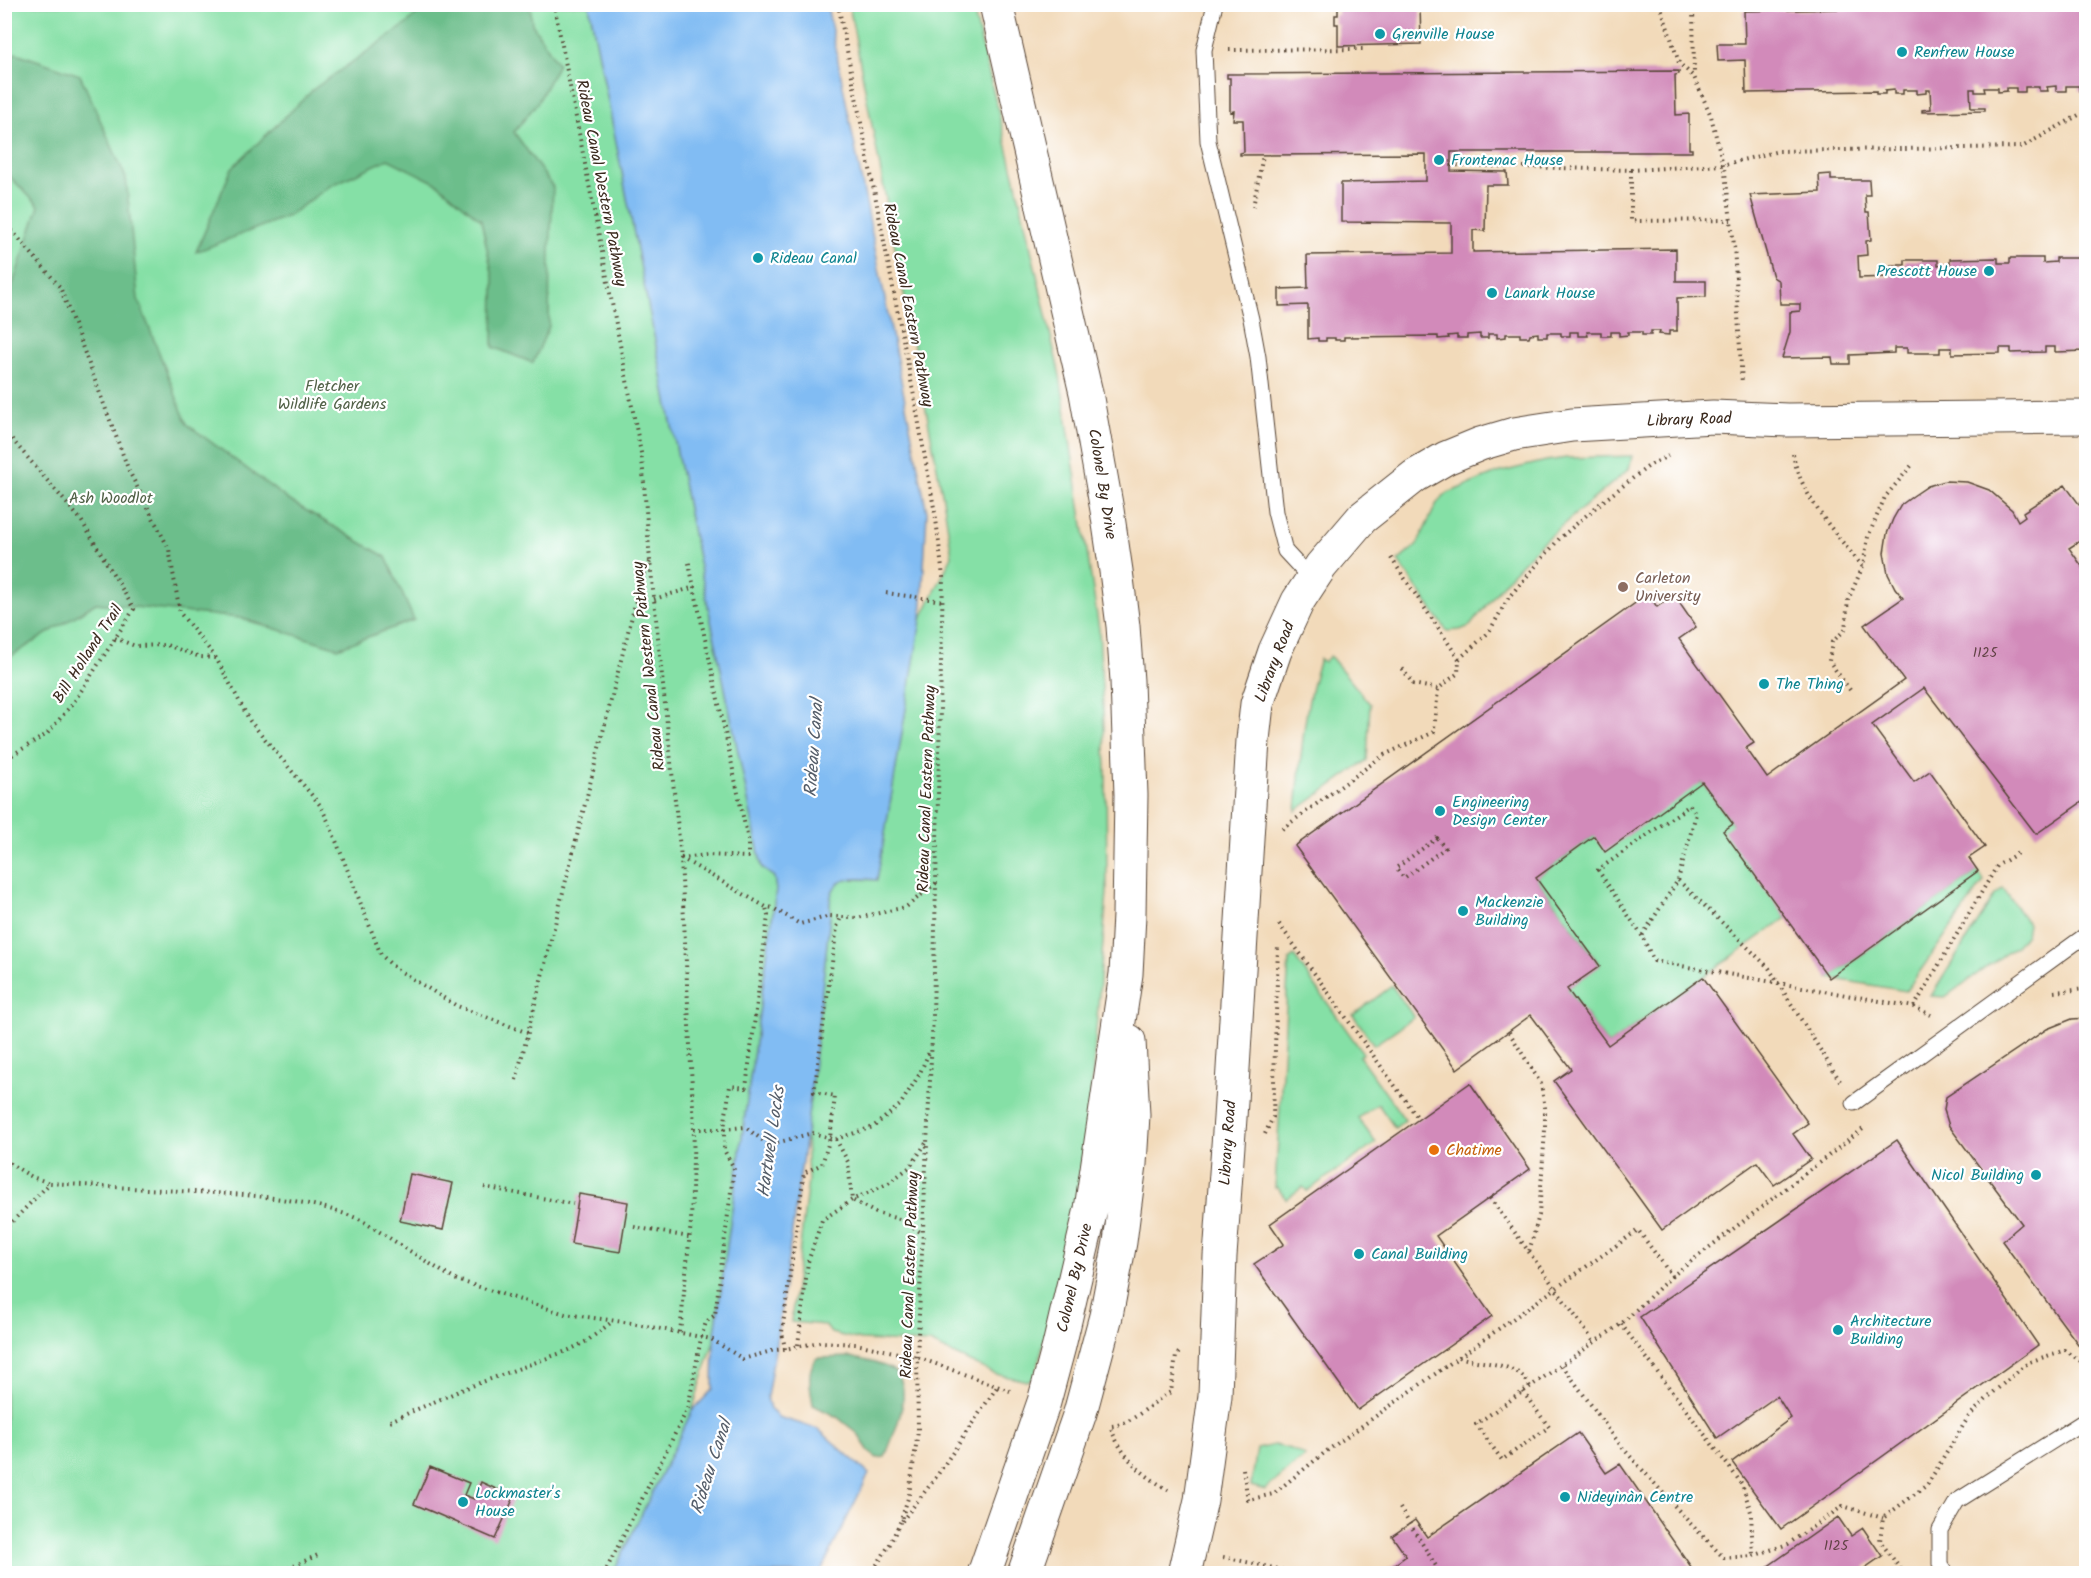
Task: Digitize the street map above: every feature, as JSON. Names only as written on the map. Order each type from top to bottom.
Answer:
[{"type":"main road","name":"Colonel By Drive","points":[[984,1574],[1044,1402],[1091,1209],[1126,974],[1131,795],[1126,670],[1107,510],[1086,393],[996,4]]},
{"type":"main road","name":"Library Road","points":[[1184,1574],[1201,1500],[1215,1396],[1220,1256],[1230,1128],[1252,740],[1257,704],[1284,633],[1311,579],[1338,544],[1362,518],[1415,476],[1446,458],[1480,444],[1514,434],[1572,425],[1713,417],[1787,420],[2086,417]]},
{"type":"main road","name":"Colonel By Drive","points":[[1024,1574],[1080,1413],[1106,1316],[1120,1242],[1130,1164],[1133,1115],[1126,974]]},
{"type":"lane","points":[[1215,4],[1204,50],[1208,141],[1256,347],[1275,512],[1285,551],[1311,579]]},
{"type":"lane","points":[[1854,1103],[2086,935]]},
{"type":"lane","points":[[1947,1574],[1940,1564],[1940,1530],[1958,1501],[2086,1420]]},
{"type":"path","name":"Rideau Canal Western Pathway","points":[[554,4],[642,458],[650,561],[681,858],[694,1129],[689,1237],[680,1333]]},
{"type":"path","name":"Rideau Canal Eastern Pathway","points":[[838,4],[936,519],[944,578],[931,1048],[917,1357],[918,1431],[909,1495],[890,1544],[871,1574]]},
{"type":"path","points":[[1660,4],[1679,63],[1694,77]]},
{"type":"path","points":[[1693,4],[1694,77],[1711,116],[1731,220],[1742,385]]},
{"type":"path","points":[[1204,50],[1366,49]]},
{"type":"path","points":[[1451,165],[1631,170],[1722,165],[1779,151],[2022,147],[2086,111]]},
{"type":"path","points":[[1631,170],[1631,221],[1731,220]]},
{"type":"path","points":[[4,221],[60,287],[129,471],[169,549],[180,614],[216,658],[250,721],[320,805],[329,822],[381,955],[395,968],[457,1006],[528,1032]]},
{"type":"path","points":[[1787,420],[1794,460],[1800,477],[1822,517],[1863,566]]},
{"type":"path","name":"Bill Holland Trail","points":[[4,430],[81,520],[134,609],[74,702],[46,734],[4,760]]},
{"type":"path","points":[[1459,659],[1488,632],[1509,597],[1560,538],[1650,465],[1677,451]]},
{"type":"path","points":[[1850,690],[1828,661],[1832,642],[1845,630],[1848,600],[1863,566],[1868,537],[1885,497],[1912,465]]},
{"type":"path","points":[[1280,830],[1383,755],[1434,732],[1438,689],[1458,674],[1459,659],[1391,558]]},
{"type":"path","points":[[681,858],[708,855],[748,857],[748,840],[688,559]]},
{"type":"path","points":[[516,1080],[641,580],[650,561]]},
{"type":"path","points":[[654,599],[695,587]]},
{"type":"path","points":[[886,593],[944,601]]},
{"type":"path","points":[[115,638],[135,646],[166,645],[200,657],[216,658]]},
{"type":"path","points":[[1402,668],[1413,684],[1438,689]]},
{"type":"path","points":[[1642,936],[1678,880],[1696,814],[1690,805],[1598,870],[1642,936],[1653,961],[1914,1006],[1953,1032]]},
{"type":"path","points":[[1437,838],[1445,848],[1404,878],[1396,868],[1437,838]]},
{"type":"path","points":[[1914,1006],[1997,866],[2021,851]]},
{"type":"path","points":[[681,858],[800,924],[839,916],[857,918],[906,907],[936,883]]},
{"type":"path","points":[[1523,1392],[1550,1427],[1502,1460],[1476,1424],[1621,1323],[1672,1275],[1867,1126],[1769,968],[1678,880]]},
{"type":"path","points":[[604,1574],[688,1408],[701,1338],[706,1322],[715,1315],[734,1168],[724,1150],[724,1129],[730,1086],[746,1088],[768,907]]},
{"type":"path","points":[[783,1349],[782,1332],[804,1173],[822,1164],[830,1138],[835,1096],[814,1092],[839,916]]},
{"type":"path","points":[[1279,924],[1418,1118]]},
{"type":"path","points":[[2050,994],[2086,989]]},
{"type":"path","points":[[1509,1032],[1541,1084],[1545,1108],[1539,1215],[1529,1252]]},
{"type":"path","points":[[694,1129],[745,1127],[769,1145],[810,1134],[836,1139],[873,1127],[900,1105],[931,1048]]},
{"type":"path","points":[[836,1139],[848,1162],[852,1200]]},
{"type":"path","points":[[798,1345],[808,1262],[822,1220],[852,1200],[887,1184],[910,1167],[927,1142]]},
{"type":"path","points":[[4,1160],[32,1177],[50,1183],[268,1196],[331,1208],[361,1220],[454,1279],[565,1314],[711,1339],[743,1359],[798,1345],[820,1342],[856,1344],[917,1357],[1016,1393]]},
{"type":"path","points":[[4,1230],[50,1183]]},
{"type":"path","points":[[484,1186],[573,1204]]},
{"type":"path","points":[[1490,1198],[1594,1342]]},
{"type":"path","points":[[852,1200],[876,1213],[903,1220],[922,1234]]},
{"type":"path","points":[[634,1227],[689,1237]]},
{"type":"path","points":[[1243,1469],[1248,1500],[1273,1494],[1328,1450],[1638,1230],[1672,1275]]},
{"type":"path","points":[[390,1421],[466,1388],[569,1350],[587,1341],[614,1321]]},
{"type":"path","points":[[1621,1323],[1742,1484],[1750,1512],[1753,1556]]},
{"type":"path","points":[[1178,1496],[1134,1466],[1118,1446],[1110,1426],[1120,1425],[1130,1420],[1171,1392],[1176,1356],[1187,1343]]},
{"type":"path","points":[[1904,1574],[1880,1541],[1882,1518],[1927,1485],[1970,1416],[2029,1362],[2065,1350],[2086,1365]]},
{"type":"path","points":[[1459,1357],[1476,1362],[1500,1364],[1517,1371],[1530,1387]]},
{"type":"path","points":[[1562,1365],[1621,1446],[1724,1558],[1753,1556],[1788,1544],[1843,1506],[1882,1518]]},
{"type":"path","points":[[899,1524],[934,1480],[997,1388]]},
{"type":"path","points":[[1400,1508],[1441,1574]]},
{"type":"path","points":[[286,1574],[289,1568],[318,1555]]},
{"type":"path","points":[[1222,1556],[1302,1574]]},
{"type":"path","points":[[1343,1574],[1348,1572]]},
{"type":"green space","name":"Fletcher Wildlife Gardens","points":[[5,5],[589,5],[693,533],[762,868],[774,877],[776,890],[714,1341],[692,1411],[613,1573],[5,1573]]},
{"type":"green space","points":[[425,5],[530,5],[532,24],[558,64],[538,102],[514,132],[553,187],[549,326],[533,363],[493,347],[494,282],[481,220],[438,184],[388,159],[330,186],[288,216],[196,252],[232,168],[315,88],[408,23]]},
{"type":"green space","points":[[849,5],[972,5],[1060,376],[1099,629],[1106,768],[1107,892],[1091,1094],[1074,1219],[1035,1377],[1027,1381],[995,1374],[930,1343],[861,1340],[831,1333],[825,1325],[791,1322],[808,1180],[806,1134],[832,892],[835,885],[847,880],[877,880],[921,620],[952,556]]},
{"type":"green space","name":"Ash Woodlot","points":[[16,53],[80,75],[126,178],[138,299],[187,424],[290,501],[386,557],[414,620],[338,648],[240,618],[96,603],[5,660],[5,298],[9,296],[39,206],[5,172],[5,59]]},
{"type":"green space","points":[[1632,456],[1629,469],[1540,544],[1508,578],[1470,626],[1447,631],[1398,561],[1417,545],[1437,503],[1448,493],[1497,473],[1546,461]]},
{"type":"green space","points":[[1330,656],[1370,704],[1367,760],[1296,811],[1310,696],[1320,659],[1324,662]]},
{"type":"green space","points":[[1702,782],[1733,824],[1786,918],[1608,1045],[1567,989],[1600,965],[1536,878],[1594,836]]},
{"type":"green space","points":[[1978,871],[1984,881],[1906,991],[1829,978]]},
{"type":"green space","points":[[2003,888],[2028,924],[2026,935],[2016,946],[1945,997],[1931,996],[1995,895]]},
{"type":"green space","points":[[1294,956],[1363,1053],[1359,1056],[1405,1120],[1395,1128],[1378,1104],[1358,1118],[1376,1143],[1307,1191],[1303,1187],[1286,1199],[1277,1187],[1275,1188],[1289,960]]},
{"type":"green space","points":[[1392,986],[1414,1017],[1374,1045],[1353,1015]]},
{"type":"green space","points":[[850,1357],[891,1369],[899,1377],[903,1387],[898,1424],[885,1457],[877,1458],[870,1453],[857,1433],[837,1417],[813,1405],[810,1374],[813,1363],[817,1358]]},
{"type":"green space","points":[[1274,1445],[1291,1449],[1305,1456],[1265,1490],[1251,1486],[1257,1449]]},
{"type":"water","name":"Rideau Canal","points":[[589,5],[827,5],[927,512],[921,620],[877,880],[856,879],[840,882],[835,887],[830,903],[806,1134],[767,1397],[770,1409],[778,1417],[818,1429],[869,1474],[820,1573],[613,1573],[692,1411],[713,1389],[714,1341],[776,890],[774,877],[762,868],[693,533]]},
{"type":"building","name":"Grenville House","points":[[1338,4],[1420,4],[1421,44],[1338,46],[1338,24],[1335,24],[1335,15],[1338,15]]},
{"type":"building","name":"Renfrew House","points":[[2086,4],[2086,91],[2079,91],[2079,86],[2066,86],[2066,91],[2056,91],[2056,86],[2047,87],[2048,91],[2039,91],[2039,87],[2025,87],[2025,92],[2016,92],[2016,88],[2007,88],[2007,91],[1998,92],[1998,88],[1984,88],[1985,92],[1975,92],[1975,89],[1970,89],[1971,108],[1985,108],[1985,111],[1922,112],[1922,110],[1931,109],[1930,90],[1917,94],[1917,90],[1903,90],[1903,94],[1894,94],[1894,90],[1885,91],[1885,94],[1876,94],[1876,91],[1746,93],[1745,60],[1718,61],[1717,44],[1745,44],[1744,11]]},
{"type":"building","points":[[1679,71],[1679,74],[1675,75],[1676,115],[1689,114],[1689,149],[1692,149],[1692,152],[1451,152],[1451,171],[1507,172],[1508,185],[1486,185],[1485,231],[1473,230],[1473,252],[1676,249],[1676,281],[1706,281],[1706,297],[1677,298],[1677,331],[1669,331],[1669,335],[1659,334],[1660,331],[1651,331],[1651,335],[1642,335],[1642,332],[1628,332],[1628,335],[1619,336],[1619,332],[1611,332],[1611,336],[1601,336],[1601,332],[1587,332],[1588,336],[1578,336],[1578,332],[1570,332],[1570,336],[1561,336],[1561,333],[1547,333],[1547,337],[1538,337],[1538,333],[1530,334],[1529,337],[1520,337],[1520,334],[1506,334],[1506,337],[1497,338],[1497,334],[1488,334],[1488,338],[1480,338],[1480,334],[1467,335],[1467,338],[1457,338],[1457,335],[1438,339],[1438,336],[1344,337],[1344,340],[1326,338],[1326,341],[1318,341],[1318,338],[1308,339],[1308,305],[1279,306],[1279,289],[1308,288],[1307,255],[1451,253],[1451,223],[1341,222],[1341,183],[1426,181],[1426,154],[1240,155],[1244,152],[1243,120],[1233,120],[1234,111],[1230,112],[1230,78],[1227,78],[1227,74]]},
{"type":"building","name":"Prescott House","points":[[1831,174],[1831,180],[1869,180],[1870,195],[1865,195],[1871,240],[1866,241],[1867,255],[1858,256],[1859,278],[1891,277],[1891,265],[1905,265],[1905,260],[1938,260],[1938,265],[1950,265],[1950,259],[1998,258],[1998,263],[2010,263],[2010,258],[2043,258],[2043,263],[2056,262],[2056,258],[2086,258],[2086,351],[2055,352],[2055,347],[2045,347],[2045,352],[2011,353],[2011,348],[2000,348],[2000,353],[1952,354],[1952,348],[1940,348],[1940,353],[1907,353],[1907,348],[1894,348],[1894,353],[1850,355],[1850,364],[1833,364],[1832,357],[1782,358],[1790,332],[1790,312],[1800,311],[1800,304],[1780,304],[1779,281],[1773,277],[1750,195],[1820,192],[1819,175]]},
{"type":"building","name":"Mackenzie Building","points":[[1945,481],[1967,482],[1989,490],[2012,510],[2018,521],[2025,516],[2023,512],[2065,485],[2079,504],[2086,498],[2086,537],[2069,548],[2086,572],[2086,799],[2036,834],[1924,688],[1872,725],[1914,782],[1930,771],[1985,847],[1969,858],[1978,871],[1829,978],[1723,831],[1733,824],[1702,782],[1605,852],[1594,836],[1536,878],[1600,966],[1567,989],[1608,1045],[1703,977],[1808,1123],[1793,1134],[1811,1159],[1774,1185],[1757,1162],[1662,1230],[1554,1081],[1571,1069],[1531,1015],[1457,1069],[1295,846],[1648,594],[1657,607],[1674,595],[1696,627],[1679,639],[1754,743],[1746,748],[1767,778],[1904,680],[1864,625],[1903,598],[1888,574],[1884,553],[1887,534],[1893,519],[1901,505],[1913,496],[1928,486]]},
{"type":"building","name":"Nicol Building","points":[[2086,1018],[2086,1355],[2002,1241],[2022,1224],[1949,1126],[1944,1110],[1946,1097],[2047,1029],[2072,1019]]},
{"type":"building","name":"Canal Building","points":[[1470,1083],[1530,1169],[1436,1236],[1492,1316],[1358,1410],[1254,1264],[1284,1244],[1270,1224]]},
{"type":"building","name":"Architecture Building","points":[[1897,1140],[2038,1345],[1781,1529],[1732,1462],[1791,1418],[1777,1396],[1717,1438],[1640,1317]]},
{"type":"building","points":[[410,1174],[453,1183],[443,1230],[400,1221]]},
{"type":"building","points":[[579,1194],[628,1202],[620,1252],[571,1244]]},
{"type":"building","name":"Nideyinàn Centre","points":[[1578,1433],[1606,1473],[1620,1464],[1696,1574],[1382,1574],[1406,1556],[1392,1536],[1415,1520],[1427,1537]]},
{"type":"building","name":"Lockmaster's House","points":[[430,1467],[469,1483],[464,1495],[474,1499],[481,1482],[514,1497],[495,1539],[414,1504]]},
{"type":"building","points":[[1838,1517],[1851,1536],[1863,1528],[1882,1556],[1865,1568],[1869,1574],[1757,1574]]},
{"type":"place","name":"Grenville House","points":[[1380,34]]},
{"type":"place","name":"Renfrew House","points":[[1902,52]]},
{"type":"place","name":"Frontenac House","points":[[1439,160]]},
{"type":"place","name":"Rideau Canal","points":[[758,258]]},
{"type":"place","name":"Prescott House","points":[[1989,271]]},
{"type":"place","name":"Lanark House","points":[[1492,293]]},
{"type":"place","name":"Carleton University","points":[[1623,587]]},
{"type":"place","name":"The Thing","points":[[1764,684]]},
{"type":"place","name":"Engineering Design Center","points":[[1440,811]]},
{"type":"place","name":"Mackenzie Building","points":[[1463,911]]},
{"type":"place","name":"Chatime","points":[[1434,1150]]},
{"type":"place","name":"Nicol Building","points":[[2036,1175]]},
{"type":"place","name":"Canal Building","points":[[1359,1254]]},
{"type":"place","name":"Architecture Building","points":[[1838,1330]]},
{"type":"place","name":"Nideyinàn Centre","points":[[1565,1497]]},
{"type":"place","name":"Lockmaster's House","points":[[463,1502]]},
{"type":"water label","name":"Hartwell Locks","points":[[772,1142]]}]
